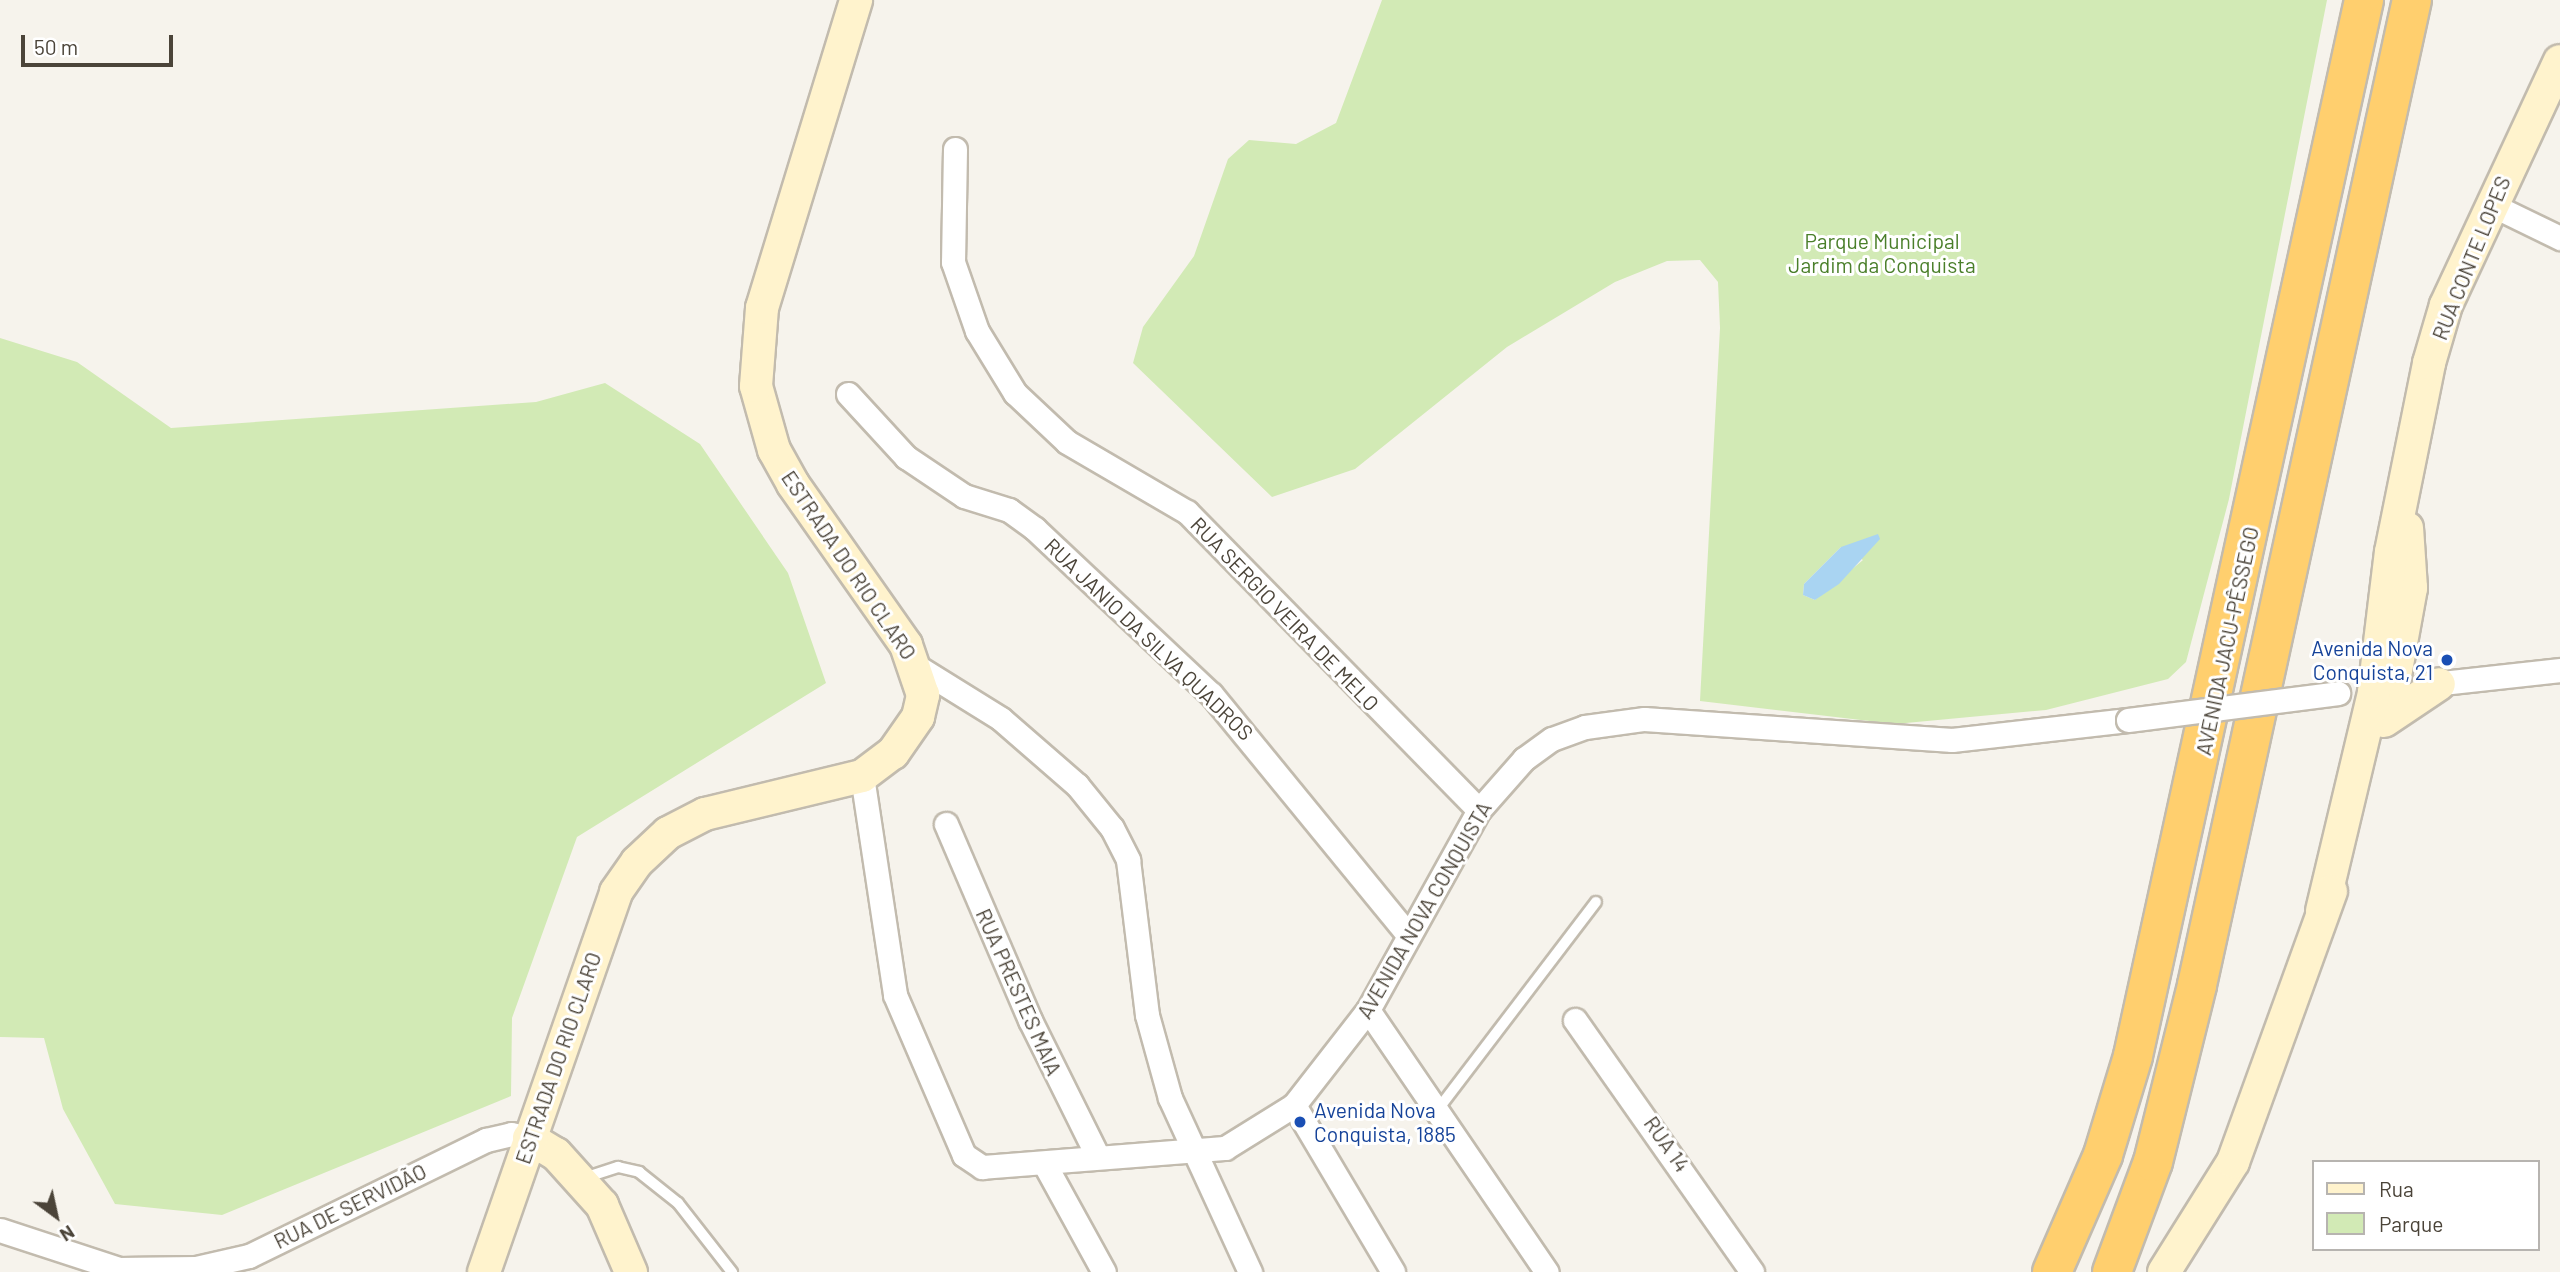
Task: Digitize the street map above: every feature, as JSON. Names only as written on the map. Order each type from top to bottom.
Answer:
[{"type":"highway","name":"AVENIDA JACU-PÊSSEGO","points":[[2052,1272],[2103,1155],[2133,1056],[2364,0]]},
{"type":"highway","points":[[2112,1272],[2153,1162],[2197,985],[2409,16]]},
{"type":"main road","name":"ESTRADA DO RIO CLARO","points":[[484,1272],[616,892],[637,862],[668,833],[705,814],[862,776],[893,753],[918,718],[923,695],[916,666],[793,484],[774,450],[756,386],[762,308],[856,0]]},
{"type":"main road","name":"RUA CONTE LOPES","points":[[2382,692],[2403,506],[2429,363],[2490,204],[2560,61]]},
{"type":"main road","name":"RUA CONTE LOPES","points":[[2382,692],[2404,642],[2411,569],[2403,506]]},
{"type":"main road","points":[[2404,642],[2424,669],[2442,683]]},
{"type":"main road","points":[[2340,693],[2382,692],[2442,683]]},
{"type":"main road","points":[[2164,1272],[2233,1162],[2260,1101],[2322,911],[2342,807],[2382,692]]},
{"type":"main road","points":[[529,1138],[581,1179],[613,1225],[631,1272]]},
{"type":"street","points":[[2409,16],[2433,0]]},
{"type":"street","name":"RUA SERGIO VEIRA DE MELO","points":[[955,149],[953,262],[977,331],[1015,393],[1066,442],[1187,512],[1479,810]]},
{"type":"street","points":[[2490,204],[2560,238]]},
{"type":"street","name":"RUA JANIO DA SILVA QUADROS","points":[[848,394],[906,457],[964,496],[1009,510],[1035,529],[1211,694],[1408,935]]},
{"type":"street","points":[[916,666],[1036,747],[1112,828],[1135,892],[1155,1051],[1190,1153],[1250,1272]]},
{"type":"street","points":[[2442,683],[2560,670]]},
{"type":"street","name":"AVENIDA NOVA CONQUISTA","points":[[862,776],[895,995],[964,1155],[982,1167],[1098,1157],[1190,1153],[1225,1148],[1294,1105],[1368,1010],[1479,810],[1524,759],[1586,727],[1709,721],[1870,739],[1952,740],[2340,693]]},
{"type":"street","name":"RUA PRESTES MAIA","points":[[946,824],[1030,1020],[1098,1157]]},
{"type":"street","points":[[1368,1010],[1439,1108],[1547,1272]]},
{"type":"street","name":"RUA 14","points":[[1575,1020],[1752,1272]]},
{"type":"street","points":[[1294,1105],[1393,1272]]},
{"type":"street","name":"RUA DE SERVIDÃO","points":[[0,1230],[119,1269],[196,1268],[249,1256],[486,1140],[511,1134],[529,1138]]},
{"type":"street","points":[[1044,1163],[1104,1272]]},
{"type":"lane","points":[[1439,1108],[1596,902]]},
{"type":"lane","points":[[581,1179],[618,1167],[639,1172],[678,1203],[732,1272]]},
{"type":"green space","name":"Parque Municipal Jardim da Conquista","points":[[1382,0],[2327,0],[2229,499],[2186,662],[2168,679],[2046,710],[1895,724],[1700,701],[1720,328],[1718,282],[1700,260],[1667,261],[1615,282],[1507,347],[1355,469],[1272,497],[1133,363],[1143,327],[1194,256],[1228,159],[1249,140],[1296,144],[1336,123]],"holes":[[[1841,547],[1863,560],[1815,600],[1803,595],[1804,584]]]},
{"type":"green space","points":[[0,338],[77,362],[171,428],[536,402],[605,383],[700,444],[788,573],[826,683],[577,837],[512,1018],[511,1096],[222,1215],[115,1204],[63,1109],[44,1038],[0,1037]]},
{"type":"water","points":[[1878,534],[1880,539],[1839,584],[1815,600],[1803,595],[1804,584],[1841,547]]},
{"type":"place","name":"Avenida Nova Conquista, 21","points":[[2447,660]]},
{"type":"place","name":"Avenida Nova Conquista, 1885","points":[[1300,1122]]}]
